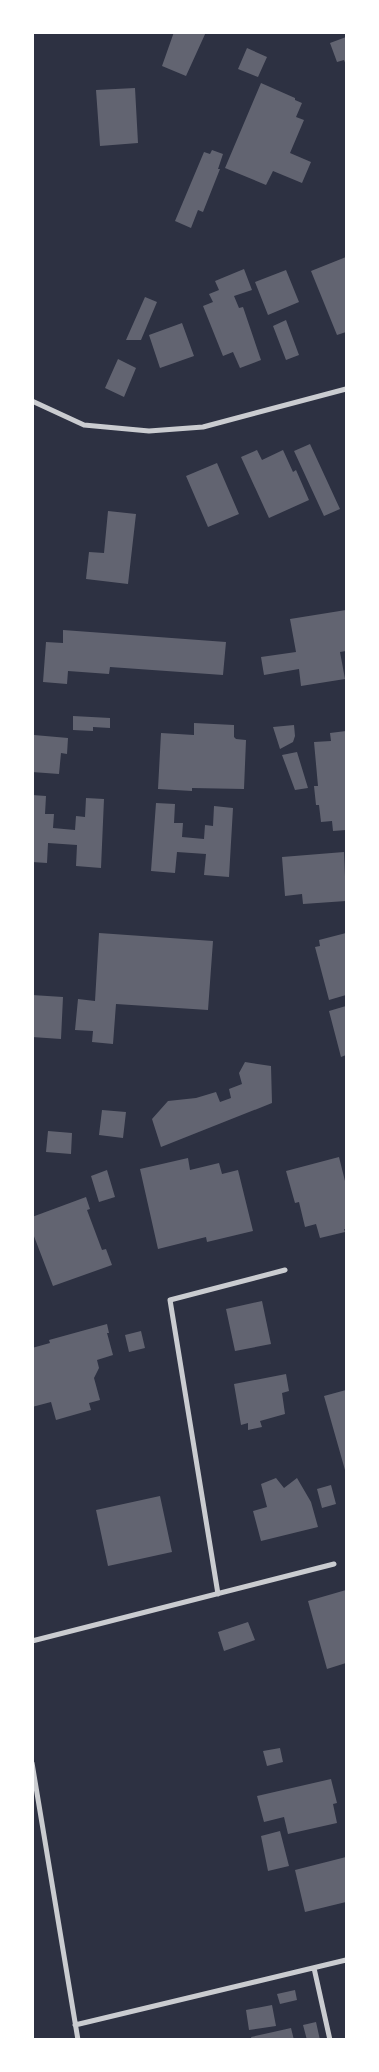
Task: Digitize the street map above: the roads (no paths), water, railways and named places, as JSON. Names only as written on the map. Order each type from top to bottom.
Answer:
[{"type":"street","points":[[32,401],[84,425],[149,431],[204,427],[346,390]]},
{"type":"street","points":[[218,1594],[170,1300],[285,1270]]},
{"type":"street","points":[[32,1641],[334,1564]]},
{"type":"street","points":[[32,1762],[78,2040]]},
{"type":"street","points":[[75,2025],[346,1960]]},
{"type":"street","points":[[314,1968],[330,2040]]}]
